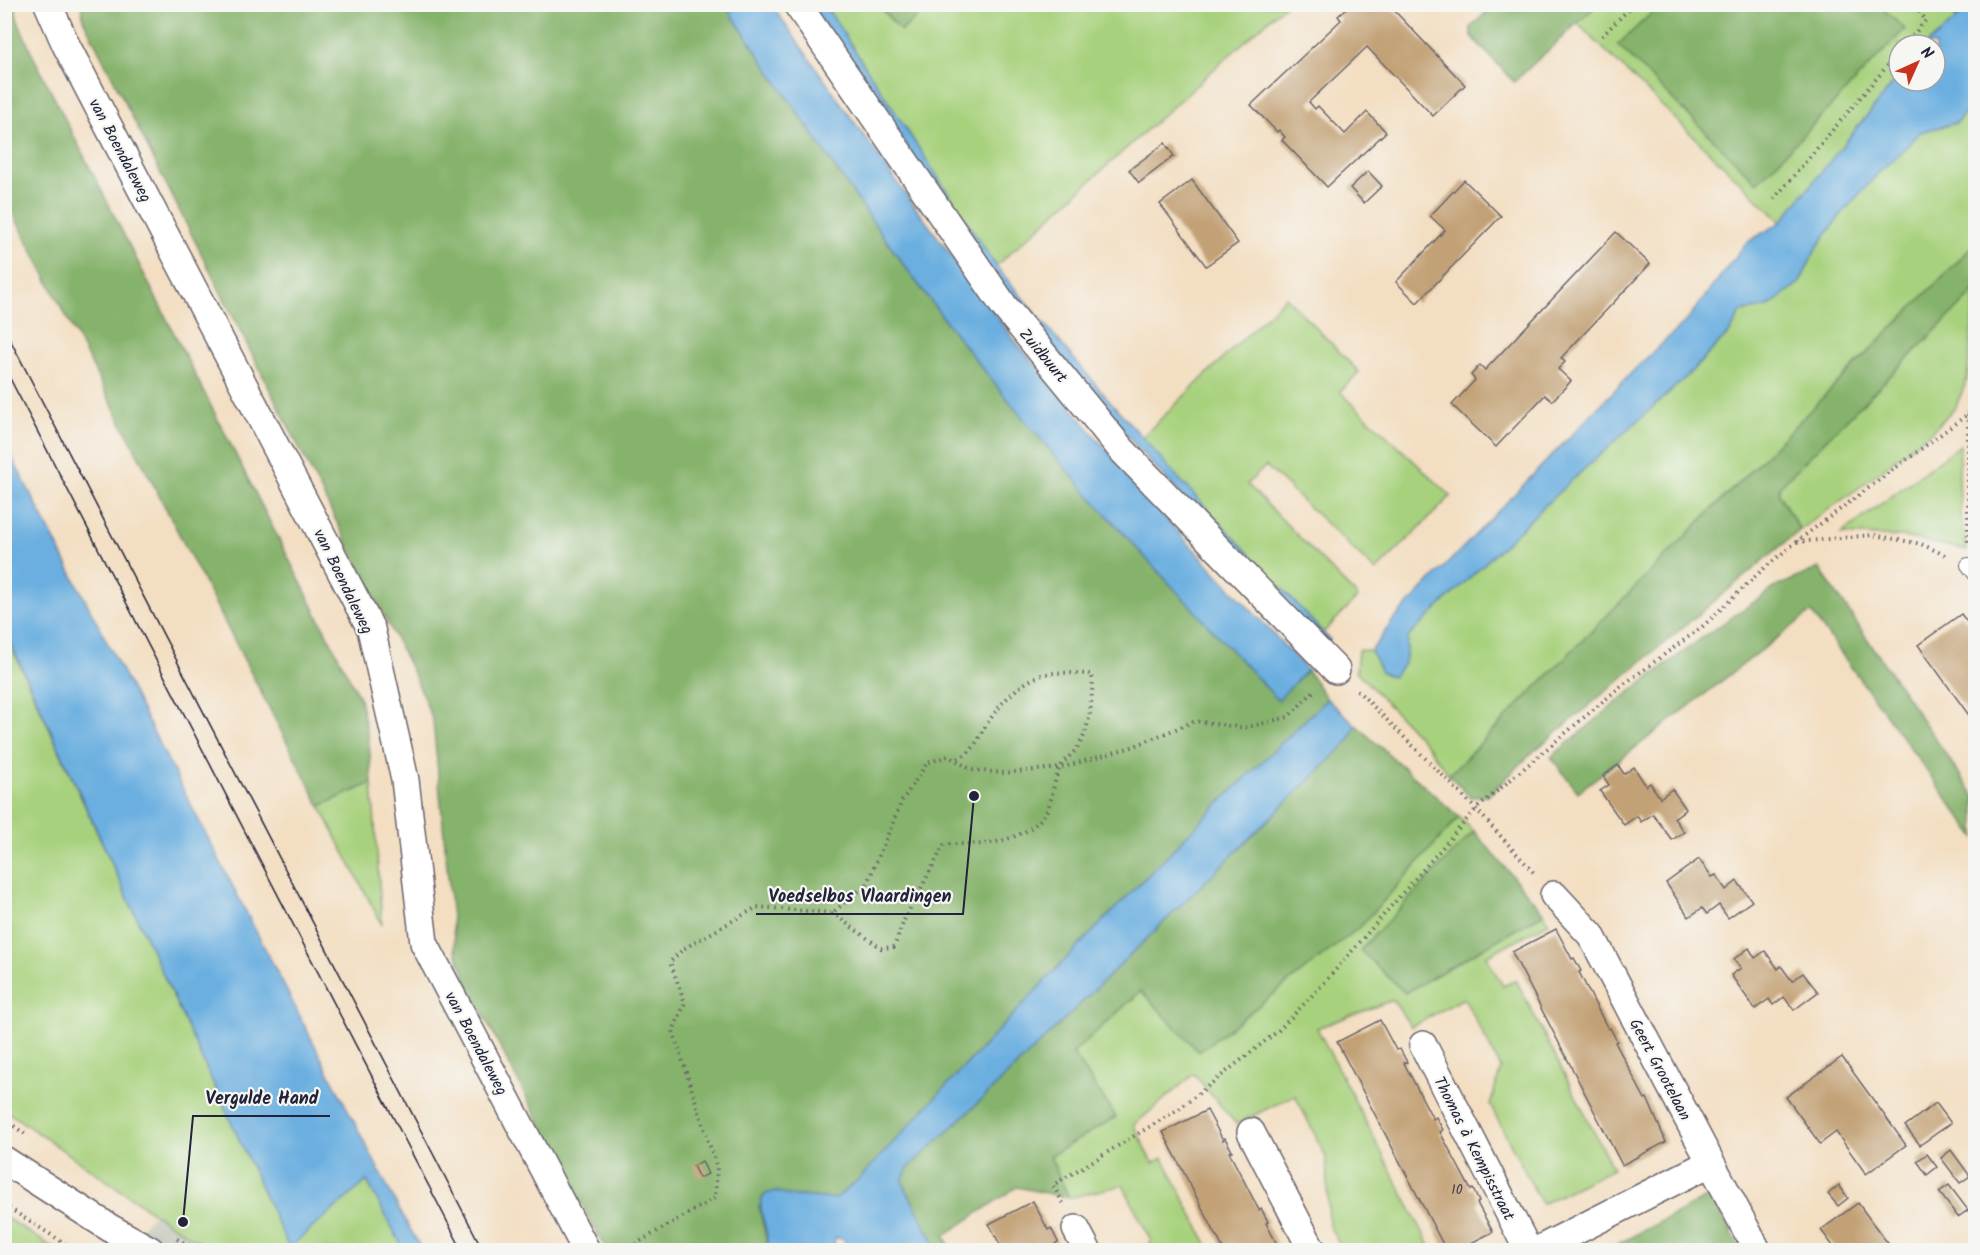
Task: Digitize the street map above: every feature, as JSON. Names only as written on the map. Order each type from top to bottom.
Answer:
[{"type":"street","name":"van Boendaleweg","points":[[48,4],[66,45],[371,629],[405,780],[424,943],[586,1251]]},
{"type":"street","name":"Zuidbuurt","points":[[796,4],[1004,306],[1121,449],[1336,670]]},
{"type":"street","name":"Geert Grootelaan","points":[[1554,895],[1591,935],[1757,1251]]},
{"type":"street","name":"Thomas à Kempisstraat","points":[[1423,1045],[1528,1251]]},
{"type":"street","points":[[1251,1132],[1312,1251]]},
{"type":"street","points":[[4,1160],[150,1251]]},
{"type":"street","points":[[1538,1251],[1710,1163]]},
{"type":"path","points":[[1602,36],[1634,4]]},
{"type":"path","points":[[1913,4],[1926,20],[1915,33]]},
{"type":"path","points":[[1774,199],[1887,66]]},
{"type":"path","points":[[1796,542],[1873,535],[1921,544],[1972,570],[1968,414],[1976,382]]},
{"type":"path","points":[[1082,1240],[1053,1185],[1179,1109],[1278,1031],[1325,982],[1476,809],[1620,687],[1702,627],[1762,570],[1796,542],[1968,414]]},
{"type":"path","points":[[832,913],[867,884],[902,801],[927,764],[948,756],[972,770],[1004,773],[1060,768],[1132,747],[1195,721],[1244,728],[1288,717],[1336,670],[1476,809],[1554,895]]},
{"type":"path","points":[[626,1251],[715,1198],[717,1168],[673,1031],[685,1003],[670,962],[683,949],[757,906],[832,913],[881,948],[894,947],[905,918],[944,845],[960,842],[983,844],[1009,838],[1030,828],[1046,812],[1060,768],[1077,748],[1090,717],[1093,680],[1091,674],[1040,675],[1015,690],[1001,703],[970,753],[955,760]]},
{"type":"path","points":[[4,1205],[75,1251]]},
{"type":"path","points":[[172,1235],[198,1251]]},
{"type":"shaded area","points":[[174,1194],[267,1250],[119,1250]]},
{"type":"green space","points":[[5,4],[15,5],[17,18],[31,52],[360,699],[369,741],[372,783],[320,806],[5,198]]},
{"type":"green space","points":[[1495,4],[1597,5],[1514,82],[1471,36],[1471,27]]},
{"type":"green space","points":[[82,5],[725,5],[904,266],[1004,396],[1080,484],[1278,699],[1307,670],[1327,699],[1206,816],[1058,967],[860,1178],[835,1199],[799,1196],[795,1198],[778,1192],[759,1206],[769,1250],[606,1250],[470,989],[455,949],[433,721],[417,681],[83,19]]},
{"type":"green space","points":[[810,5],[878,5],[901,31],[931,5],[1285,5],[996,266]]},
{"type":"green space","points":[[878,5],[931,5],[901,31]]},
{"type":"green space","points":[[1597,5],[1660,5],[1618,45],[1904,29],[1879,5],[1939,5],[1958,18],[1940,33],[1887,33],[1887,91],[1781,222],[1577,23]]},
{"type":"green space","points":[[1660,5],[1879,5],[1905,29],[1901,33],[1887,33],[1887,48],[1757,183],[1618,45]]},
{"type":"green space","points":[[1939,5],[1973,5],[1958,18]]},
{"type":"green space","points":[[1975,102],[1975,244],[1449,775],[1425,743],[1356,671],[1358,650],[1371,651],[1381,672],[1405,663],[1408,637],[1561,490],[1685,378],[1731,331],[1740,312],[1768,307],[1800,282],[1817,247],[1843,212],[1881,170],[1920,132],[1956,123]]},
{"type":"green space","points":[[1975,244],[1975,291],[1779,487],[1779,495],[1800,530],[1533,752],[1488,796],[1470,797],[1449,775]]},
{"type":"green space","points":[[1975,291],[1967,380],[1956,406],[1933,430],[1800,530],[1779,495],[1779,487]]},
{"type":"green space","points":[[1286,297],[1359,372],[1340,392],[1451,496],[1376,571],[1266,466],[1247,484],[1358,597],[1321,635],[1138,441]]},
{"type":"green space","points":[[1960,445],[1960,498],[1967,550],[1904,537],[1841,534]]},
{"type":"green space","points":[[1819,568],[1975,797],[1975,837],[1811,612],[1578,792],[1551,757],[1622,698],[1703,637],[1776,587]]},
{"type":"green space","points":[[4,631],[289,1247],[367,1181],[404,1250],[214,1250],[171,1225],[5,1110]]},
{"type":"green space","points":[[1356,725],[1459,817],[1361,926],[1199,1052],[1141,991],[1073,1053],[1116,1117],[1050,1156],[1069,1198],[1017,1187],[944,1236],[952,1250],[938,1250],[902,1181],[907,1169],[995,1087],[1348,742]]},
{"type":"green space","points":[[372,783],[382,925],[320,806]]},
{"type":"green space","points":[[1459,817],[1474,831],[1361,950],[1405,993],[1544,913],[1549,923],[1486,956],[1503,986],[1516,980],[1613,1169],[1542,1204],[1490,1105],[1501,1068],[1464,998],[1411,1027],[1393,1000],[1317,1028],[1432,1250],[1343,1250],[1329,1226],[1326,1157],[1295,1095],[1236,1124],[1194,1074],[1134,1125],[1153,1163],[1163,1158],[1210,1250],[1147,1250],[1151,1241],[1123,1185],[1069,1198],[1050,1156],[1116,1117],[1073,1053],[1141,991],[1200,1051],[1361,926]]},
{"type":"green space","points":[[1474,831],[1544,913],[1405,993],[1360,950]]},
{"type":"green space","points":[[1712,1195],[1740,1250],[1606,1250]]},
{"type":"green space","points":[[5,1217],[57,1250],[5,1250]]},
{"type":"water","points":[[725,5],[772,5],[892,176],[1015,341],[1176,530],[1307,670],[1278,700],[1158,572],[1004,396],[874,223]]},
{"type":"water","points":[[811,5],[825,5],[996,266],[1171,470],[1330,640],[1325,645],[1148,460],[1006,293]]},
{"type":"water","points":[[1973,5],[1976,5],[1975,102],[1956,123],[1920,132],[1843,212],[1817,247],[1800,282],[1768,307],[1740,312],[1731,331],[1685,378],[1561,490],[1408,637],[1405,663],[1392,677],[1381,672],[1371,651],[1394,619],[1637,367],[1686,321],[1746,243],[1781,222],[1887,91],[1887,93],[1947,93],[1947,33],[1940,33]]},
{"type":"water","points":[[5,444],[422,1250],[404,1250],[367,1181],[289,1248],[5,631]]},
{"type":"water","points":[[1327,699],[1356,725],[1348,742],[995,1087],[907,1169],[902,1181],[938,1250],[848,1250],[844,1240],[835,1237],[834,1250],[769,1250],[761,1210],[764,1195],[776,1192],[793,1197],[835,1199],[860,1178],[1058,967],[1206,816]]},
{"type":"building","points":[[1351,4],[1388,4],[1465,85],[1433,116],[1367,47],[1309,102],[1315,109],[1318,106],[1345,134],[1367,112],[1386,132],[1327,187],[1282,140],[1285,137],[1279,130],[1277,132],[1251,105],[1341,20],[1338,16]]},
{"type":"building","points":[[1165,143],[1174,156],[1139,183],[1129,170]]},
{"type":"building","points":[[1368,171],[1382,186],[1364,203],[1350,188]]},
{"type":"building","points":[[1192,180],[1238,243],[1206,266],[1160,204]]},
{"type":"building","points":[[1464,180],[1501,216],[1417,303],[1396,282],[1445,230],[1430,216]]},
{"type":"building","points":[[1616,232],[1650,264],[1561,358],[1565,362],[1558,369],[1571,381],[1552,401],[1545,395],[1496,447],[1452,405],[1475,380],[1471,375],[1480,365],[1485,370]]},
{"type":"building","points":[[1961,614],[1976,634],[1976,725],[1918,645]]},
{"type":"building","points":[[1618,765],[1624,774],[1634,767],[1646,786],[1650,783],[1660,798],[1672,789],[1686,809],[1674,818],[1684,832],[1672,840],[1653,814],[1641,822],[1637,816],[1624,825],[1600,791],[1609,785],[1603,776]]},
{"type":"building","points":[[1699,859],[1712,877],[1716,875],[1726,890],[1737,881],[1752,901],[1728,918],[1719,905],[1707,914],[1702,908],[1689,917],[1666,883]]},
{"type":"building","points":[[1556,929],[1581,971],[1579,972],[1608,1029],[1610,1028],[1617,1041],[1615,1042],[1645,1099],[1647,1098],[1666,1142],[1622,1165],[1512,952]]},
{"type":"building","points":[[1749,948],[1755,958],[1765,951],[1778,969],[1781,966],[1792,981],[1803,973],[1818,992],[1794,1010],[1784,997],[1773,1005],[1769,999],[1755,1009],[1731,975],[1741,968],[1734,959]]},
{"type":"building","points":[[1380,1020],[1396,1050],[1400,1049],[1407,1062],[1404,1063],[1433,1119],[1436,1117],[1443,1130],[1440,1132],[1471,1190],[1473,1189],[1479,1202],[1477,1203],[1493,1232],[1457,1250],[1446,1250],[1337,1042]]},
{"type":"building","points":[[1842,1057],[1906,1145],[1866,1174],[1836,1132],[1820,1144],[1786,1097]]},
{"type":"building","points":[[1936,1103],[1951,1123],[1920,1145],[1905,1126]]},
{"type":"building","points":[[1207,1110],[1223,1140],[1225,1138],[1232,1151],[1229,1152],[1259,1210],[1261,1208],[1280,1250],[1224,1250],[1200,1204],[1163,1132]]},
{"type":"building","points":[[1951,1150],[1970,1176],[1960,1183],[1941,1158]]},
{"type":"building","points":[[1927,1154],[1937,1167],[1927,1175],[1917,1161]]},
{"type":"building","points":[[702,1161],[708,1174],[699,1178],[693,1166]]},
{"type":"building","points":[[1839,1185],[1848,1198],[1838,1206],[1828,1194]]},
{"type":"building","points":[[1949,1185],[1968,1210],[1958,1217],[1939,1192]]},
{"type":"building","points":[[1033,1201],[1048,1230],[1051,1228],[1059,1250],[1003,1250],[989,1224]]},
{"type":"building","points":[[1858,1203],[1893,1250],[1836,1250],[1821,1230]]},
{"type":"tram line","points":[[4,328],[483,1250]]},
{"type":"tram line","points":[[4,367],[462,1250]]},
{"type":"place","name":"Voedselbos Vlaardingen","points":[[974,796]]},
{"type":"place","name":"Vergulde Hand","points":[[183,1222]]}]
